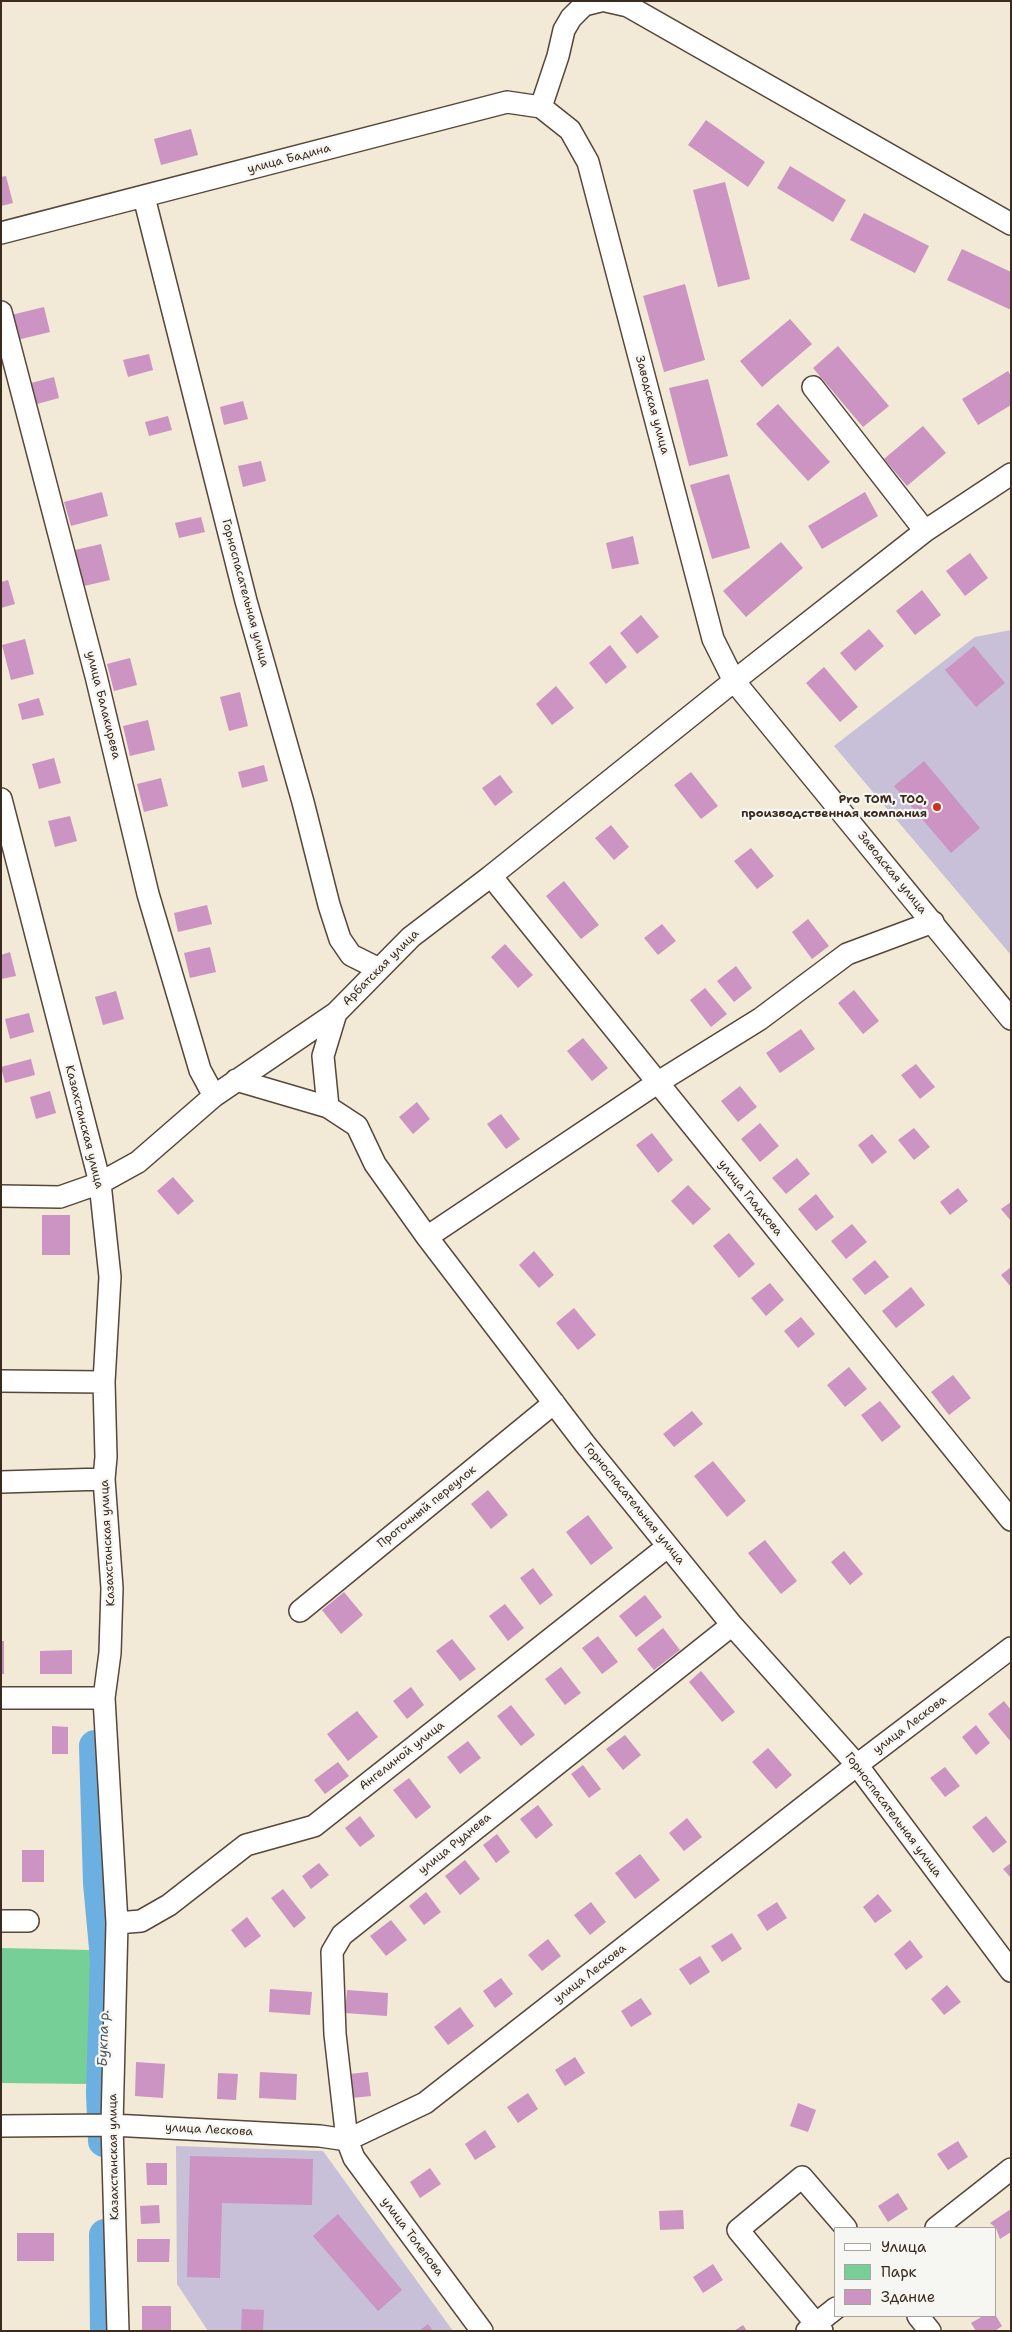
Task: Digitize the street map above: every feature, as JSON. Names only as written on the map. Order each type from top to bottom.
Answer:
[{"type":"street","points":[[541,107],[558,56],[564,30],[571,18],[584,5],[600,1]]},
{"type":"street","points":[[606,1],[628,6],[1011,224]]},
{"type":"street","name":"улица Бадина","points":[[1,233],[507,102],[541,107]]},
{"type":"street","name":"Заводская улица","points":[[541,107],[570,130],[588,162],[714,639],[734,680],[1011,1019]]},
{"type":"street","name":"Горноспасательная улица","points":[[144,197],[246,601],[303,802],[329,905],[340,939],[351,955],[379,970]]},
{"type":"street","name":"улица Балакирева","points":[[1,312],[96,676],[148,894],[200,1070],[214,1096]]},
{"type":"street","points":[[813,388],[925,531]]},
{"type":"street","points":[[734,680],[925,531],[1011,474]]},
{"type":"street","name":"Арбатская улица","points":[[1,1196],[60,1197],[100,1183],[138,1162],[214,1096],[336,1013],[410,937],[491,876],[734,680]]},
{"type":"street","name":"Казахстанская улица","points":[[1,799],[100,1183],[110,1277],[104,1382],[106,1456],[104,1479],[112,1588],[110,1653],[104,1698],[117,1923],[112,2125],[118,2331]]},
{"type":"street","name":"улица Гладкова","points":[[491,876],[656,1083],[1011,1520]]},
{"type":"street","points":[[427,1237],[656,1083],[760,1019],[847,954],[933,922]]},
{"type":"street","points":[[328,1107],[323,1056],[336,1013]]},
{"type":"street","name":"Горноспасательная улица","points":[[236,1080],[328,1107],[357,1126],[375,1164],[427,1237],[554,1403],[667,1547],[732,1625],[856,1765],[1011,1971]]},
{"type":"street","points":[[1,1381],[104,1382]]},
{"type":"street","name":"Проточный переулок","points":[[300,1610],[554,1403]]},
{"type":"street","points":[[1,1482],[104,1479]]},
{"type":"street","name":"Ангелиной улица","points":[[117,1923],[141,1921],[169,1905],[246,1845],[314,1826],[667,1547]]},
{"type":"street","name":"улица Руднева","points":[[347,2140],[335,2034],[332,1952],[342,1935],[732,1625]]},
{"type":"street","name":"улица Лескова","points":[[1,2126],[112,2125],[320,2136],[347,2140],[425,2103],[856,1765],[1007,1658]]},
{"type":"street","points":[[1,1698],[104,1698]]},
{"type":"street","points":[[1,1921],[28,1921]]},
{"type":"street","name":"улица Толепова","points":[[347,2140],[354,2158],[482,2331]]},
{"type":"street","points":[[937,2227],[1011,2169]]},
{"type":"street","points":[[834,2310],[815,2328],[738,2230],[802,2176],[845,2227]]},
{"type":"street","points":[[919,2317],[930,2331]]},
{"type":"shaded area","points":[[1011,630],[1011,955],[834,746],[975,637]]},
{"type":"shaded area","points":[[176,2146],[323,2151],[453,2331],[208,2331],[177,2284]]},
{"type":"green space","points":[[1,1948],[91,1950],[90,2084],[1,2083]]},
{"type":"building","points":[[706,120],[765,162],[748,187],[688,145]]},
{"type":"building","points":[[191,129],[198,155],[161,165],[154,139]]},
{"type":"building","points":[[790,166],[846,200],[833,222],[777,188]]},
{"type":"building","points":[[6,176],[13,203],[1,206],[1,177]]},
{"type":"building","points":[[725,182],[750,279],[718,287],[693,190]]},
{"type":"building","points":[[864,213],[929,246],[915,273],[850,240]]},
{"type":"building","points":[[962,249],[1011,272],[1011,310],[947,280]]},
{"type":"building","points":[[685,284],[705,360],[664,372],[643,296]]},
{"type":"building","points":[[44,307],[50,332],[17,340],[11,315]]},
{"type":"building","points":[[790,319],[812,344],[762,387],[740,361]]},
{"type":"building","points":[[838,346],[889,406],[863,427],[813,368]]},
{"type":"building","points":[[149,354],[153,370],[128,377],[123,360]]},
{"type":"building","points":[[1008,371],[1011,376],[1011,405],[978,425],[962,399]]},
{"type":"building","points":[[54,377],[59,398],[37,404],[31,383]]},
{"type":"building","points":[[708,379],[728,456],[689,466],[669,388]]},
{"type":"building","points":[[243,401],[248,419],[224,425],[220,407]]},
{"type":"building","points":[[778,404],[830,462],[808,481],[756,424]]},
{"type":"building","points":[[168,416],[172,430],[149,436],[145,422]]},
{"type":"building","points":[[923,426],[946,453],[907,486],[884,459]]},
{"type":"building","points":[[261,461],[266,481],[243,487],[238,466]]},
{"type":"building","points":[[729,474],[750,548],[712,559],[690,485]]},
{"type":"building","points":[[102,492],[108,516],[71,526],[64,502]]},
{"type":"building","points":[[865,492],[878,516],[822,549],[808,526]]},
{"type":"building","points":[[201,517],[205,532],[179,538],[175,523]]},
{"type":"building","points":[[633,536],[639,564],[612,569],[606,543]]},
{"type":"building","points":[[781,542],[803,568],[746,617],[723,591]]},
{"type":"building","points":[[101,544],[110,580],[84,586],[75,550]]},
{"type":"building","points":[[970,553],[988,578],[965,596],[946,571]]},
{"type":"building","points":[[8,580],[15,604],[1,608],[1,582]]},
{"type":"building","points":[[922,590],[941,615],[915,635],[896,611]]},
{"type":"building","points":[[641,615],[659,637],[637,654],[620,633]]},
{"type":"building","points":[[869,629],[884,646],[855,671],[840,653]]},
{"type":"building","points":[[25,639],[34,674],[11,680],[2,645]]},
{"type":"building","points":[[610,645],[627,667],[606,684],[589,663]]},
{"type":"building","points":[[974,646],[1005,683],[976,707],[945,670]]},
{"type":"building","points":[[130,658],[137,685],[114,691],[107,664]]},
{"type":"building","points":[[824,667],[858,707],[840,722],[806,683]]},
{"type":"building","points":[[556,686],[574,708],[552,725],[536,704]]},
{"type":"building","points":[[240,692],[248,726],[229,731],[220,697]]},
{"type":"building","points":[[39,698],[44,715],[22,720],[18,704]]},
{"type":"building","points":[[148,720],[155,750],[130,756],[123,726]]},
{"type":"building","points":[[54,758],[61,783],[39,789],[32,764]]},
{"type":"building","name":"Pro TOM, ТОО, производственная компания","points":[[924,761],[980,828],[951,853],[894,786]]},
{"type":"building","points":[[264,765],[268,781],[242,788],[238,772]]},
{"type":"building","points":[[691,772],[718,806],[701,819],[674,785]]},
{"type":"building","points":[[500,775],[513,792],[495,806],[482,788]]},
{"type":"building","points":[[161,778],[168,806],[144,812],[137,784]]},
{"type":"building","points":[[70,816],[77,841],[55,847],[48,821]]},
{"type":"building","points":[[611,825],[629,847],[614,860],[595,838]]},
{"type":"building","points":[[751,848],[774,876],[757,889],[734,861]]},
{"type":"building","points":[[564,881],[599,925],[581,939],[546,896]]},
{"type":"building","points":[[207,905],[212,924],[178,932],[174,913]]},
{"type":"building","points":[[808,919],[829,946],[812,959],[792,932]]},
{"type":"building","points":[[662,924],[676,941],[658,955],[644,938]]},
{"type":"building","points":[[505,944],[533,975],[518,988],[491,957]]},
{"type":"building","points":[[210,947],[216,972],[190,978],[184,953]]},
{"type":"building","points":[[10,952],[16,976],[1,979],[1,955]]},
{"type":"building","points":[[736,966],[752,988],[734,1002],[717,981]]},
{"type":"building","points":[[705,988],[727,1014],[711,1027],[690,1000]]},
{"type":"building","points":[[854,990],[879,1021],[863,1034],[838,1003]]},
{"type":"building","points":[[116,991],[124,1019],[103,1025],[95,997]]},
{"type":"building","points":[[29,1013],[34,1032],[10,1039],[5,1019]]},
{"type":"building","points":[[801,1029],[815,1049],[780,1073],[766,1053]]},
{"type":"building","points":[[583,1038],[608,1068],[592,1081],[567,1051]]},
{"type":"building","points":[[31,1059],[35,1075],[5,1083],[1,1067]]},
{"type":"building","points":[[916,1064],[935,1087],[920,1099],[901,1075]]},
{"type":"building","points":[[740,1086],[757,1107],[738,1122],[721,1101]]},
{"type":"building","points":[[50,1091],[56,1113],[36,1119],[30,1097]]},
{"type":"building","points":[[417,1102],[430,1119],[413,1134],[399,1117]]},
{"type":"building","points":[[501,1114],[520,1139],[506,1149],[487,1124]]},
{"type":"building","points":[[760,1123],[779,1146],[760,1162],[741,1139]]},
{"type":"building","points":[[914,1128],[930,1147],[914,1160],[898,1140]]},
{"type":"building","points":[[652,1133],[673,1160],[658,1173],[636,1145]]},
{"type":"building","points":[[872,1134],[887,1152],[872,1164],[858,1145]]},
{"type":"building","points":[[797,1158],[810,1174],[786,1194],[772,1178]]},
{"type":"building","points":[[173,1177],[194,1201],[178,1215],[157,1191]]},
{"type":"building","points":[[688,1185],[711,1209],[693,1225],[671,1201]]},
{"type":"building","points":[[958,1188],[968,1201],[950,1215],[940,1202]]},
{"type":"building","points":[[816,1194],[834,1217],[816,1231],[798,1209]]},
{"type":"building","points":[[1011,1202],[1011,1221],[1001,1209]]},
{"type":"building","points":[[42,1215],[70,1215],[70,1255],[42,1255]]},
{"type":"building","points":[[852,1224],[867,1242],[846,1259],[831,1241]]},
{"type":"building","points":[[729,1233],[755,1264],[739,1278],[713,1246]]},
{"type":"building","points":[[534,1251],[554,1275],[539,1288],[519,1265]]},
{"type":"building","points":[[875,1260],[889,1277],[865,1295],[852,1279]]},
{"type":"building","points":[[1011,1267],[1011,1287],[1001,1275]]},
{"type":"building","points":[[770,1283],[784,1300],[766,1316],[751,1298]]},
{"type":"building","points":[[911,1287],[925,1305],[896,1328],[882,1311]]},
{"type":"building","points":[[574,1308],[596,1335],[578,1350],[556,1323]]},
{"type":"building","points":[[801,1317],[815,1334],[798,1348],[784,1331]]},
{"type":"building","points":[[849,1367],[867,1389],[845,1407],[827,1385]]},
{"type":"building","points":[[953,1375],[971,1398],[949,1415],[931,1392]]},
{"type":"building","points":[[880,1401],[901,1427],[882,1442],[861,1415]]},
{"type":"building","points":[[692,1411],[703,1424],[674,1447],[663,1434]]},
{"type":"building","points":[[713,1461],[746,1501],[727,1517],[694,1476]]},
{"type":"building","points":[[488,1490],[508,1515],[491,1529],[471,1504]]},
{"type":"building","points":[[588,1515],[613,1548],[591,1565],[566,1532]]},
{"type":"building","points":[[765,1540],[797,1581],[781,1594],[748,1553]]},
{"type":"building","points":[[844,1551],[863,1574],[850,1585],[831,1562]]},
{"type":"building","points":[[533,1568],[553,1595],[540,1605],[520,1578]]},
{"type":"building","points":[[344,1592],[363,1615],[341,1634],[322,1610]]},
{"type":"building","points":[[645,1595],[662,1617],[636,1637],[619,1616]]},
{"type":"building","points":[[505,1604],[524,1628],[508,1641],[489,1616]]},
{"type":"building","points":[[663,1628],[680,1650],[654,1670],[637,1649]]},
{"type":"building","points":[[598,1636],[618,1662],[602,1674],[582,1648]]},
{"type":"building","points":[[452,1639],[476,1669],[460,1681],[436,1651]]},
{"type":"building","points":[[1,1641],[4,1641],[4,1674],[1,1674]]},
{"type":"building","points":[[72,1650],[72,1674],[40,1674],[40,1651]]},
{"type":"building","points":[[561,1667],[581,1693],[565,1705],[545,1679]]},
{"type":"building","points":[[701,1671],[735,1712],[722,1722],[689,1682]]},
{"type":"building","points":[[411,1687],[424,1705],[407,1719],[393,1701]]},
{"type":"building","points":[[1004,1701],[1011,1710],[1011,1742],[988,1714]]},
{"type":"building","points":[[511,1705],[535,1735],[521,1746],[497,1716]]},
{"type":"building","points":[[357,1711],[378,1737],[348,1761],[327,1734]]},
{"type":"building","points":[[976,1725],[990,1743],[976,1755],[962,1737]]},
{"type":"building","points":[[52,1726],[68,1727],[68,1754],[52,1754]]},
{"type":"building","points":[[625,1735],[641,1755],[623,1770],[606,1749]]},
{"type":"building","points":[[468,1741],[481,1758],[460,1774],[447,1757]]},
{"type":"building","points":[[768,1748],[792,1775],[776,1789],[752,1762]]},
{"type":"building","points":[[338,1762],[349,1776],[325,1794],[314,1780]]},
{"type":"building","points":[[583,1765],[601,1789],[589,1798],[571,1774]]},
{"type":"building","points":[[945,1767],[960,1786],[945,1797],[930,1778]]},
{"type":"building","points":[[409,1778],[431,1807],[416,1819],[393,1790]]},
{"type":"building","points":[[538,1805],[553,1825],[536,1839],[520,1819]]},
{"type":"building","points":[[360,1816],[375,1836],[360,1847],[345,1828]]},
{"type":"building","points":[[986,1816],[1007,1842],[993,1853],[972,1827]]},
{"type":"building","points":[[687,1818],[702,1837],[684,1851],[669,1833]]},
{"type":"building","points":[[497,1834],[510,1852],[496,1863],[483,1845]]},
{"type":"building","points":[[22,1850],[44,1850],[44,1882],[22,1882]]},
{"type":"building","points":[[640,1854],[660,1880],[635,1899],[615,1873]]},
{"type":"building","points":[[465,1860],[480,1879],[460,1895],[445,1876]]},
{"type":"building","points":[[319,1863],[329,1875],[311,1889],[302,1876]]},
{"type":"building","points":[[1011,1863],[1011,1878],[1003,1869]]},
{"type":"building","points":[[283,1889],[306,1918],[294,1928],[271,1898]]},
{"type":"building","points":[[426,1892],[441,1912],[424,1925],[409,1906]]},
{"type":"building","points":[[878,1894],[892,1911],[875,1923],[863,1907]]},
{"type":"building","points":[[591,1902],[606,1922],[590,1935],[574,1915]]},
{"type":"building","points":[[777,1902],[787,1918],[767,1931],[757,1915]]},
{"type":"building","points":[[247,1917],[261,1936],[245,1948],[231,1930]]},
{"type":"building","points":[[391,1920],[407,1940],[386,1956],[370,1936]]},
{"type":"building","points":[[732,1933],[742,1949],[722,1962],[711,1946]]},
{"type":"building","points":[[548,1939],[561,1956],[542,1971],[528,1955]]},
{"type":"building","points":[[910,1940],[923,1957],[906,1970],[894,1954]]},
{"type":"building","points":[[700,1956],[710,1972],[690,1985],[679,1969]]},
{"type":"building","points":[[501,1978],[513,1994],[495,2008],[483,1991]]},
{"type":"building","points":[[947,1985],[961,2002],[944,2015],[931,1999]]},
{"type":"building","points":[[270,1989],[312,1992],[310,2015],[269,2012]]},
{"type":"building","points":[[347,1990],[388,1993],[387,2016],[345,2013]]},
{"type":"building","points":[[641,1998],[652,2014],[631,2027],[621,2011]]},
{"type":"building","points":[[460,2007],[474,2026],[448,2045],[434,2027]]},
{"type":"building","points":[[575,2057],[585,2073],[565,2086],[555,2070]]},
{"type":"building","points":[[136,2062],[165,2064],[163,2098],[135,2096]]},
{"type":"building","points":[[260,2072],[297,2074],[296,2100],[259,2098]]},
{"type":"building","points":[[368,2072],[371,2096],[352,2098],[349,2074]]},
{"type":"building","points":[[218,2073],[238,2074],[236,2100],[217,2099]]},
{"type":"building","points":[[528,2093],[538,2109],[518,2123],[507,2107]]},
{"type":"building","points":[[798,2103],[816,2110],[808,2132],[790,2126]]},
{"type":"building","points":[[485,2130],[496,2147],[475,2160],[465,2144]]},
{"type":"building","points":[[958,2141],[968,2157],[948,2170],[937,2154]]},
{"type":"building","points":[[190,2156],[313,2159],[312,2205],[222,2203],[220,2278],[187,2277]]},
{"type":"building","points":[[146,2163],[167,2163],[167,2185],[147,2185]]},
{"type":"building","points":[[430,2168],[441,2184],[420,2198],[410,2182]]},
{"type":"building","points":[[898,2193],[908,2209],[888,2222],[878,2206]]},
{"type":"building","points":[[159,2205],[160,2223],[141,2224],[140,2206]]},
{"type":"building","points":[[1011,2209],[1011,2232],[1000,2239],[997,2227],[990,2223]]},
{"type":"building","points":[[683,2210],[684,2229],[660,2230],[659,2211]]},
{"type":"building","points":[[338,2214],[402,2290],[378,2311],[313,2236]]},
{"type":"building","points":[[17,2233],[54,2233],[54,2261],[17,2261]]},
{"type":"building","points":[[137,2239],[170,2239],[169,2262],[137,2262]]},
{"type":"building","points":[[713,2264],[723,2280],[703,2293],[693,2277]]},
{"type":"building","points":[[142,2306],[171,2306],[171,2331],[142,2331]]},
{"type":"building","points":[[242,2309],[264,2310],[263,2331],[241,2331]]},
{"type":"building","points":[[981,2317],[997,2317],[1002,2326],[995,2331],[976,2331],[971,2323]]},
{"type":"building","points":[[428,2324],[433,2331],[419,2331]]},
{"type":"building","points":[[743,2325],[747,2331],[734,2331]]},
{"type":"waterway","name":"Букпа р.","points":[[95,1746],[99,1883],[106,1959],[102,2093],[104,2141]]},
{"type":"waterway","name":"Букпа р.","points":[[105,2235],[106,2331]]},
{"type":"place","name":"Pro TOM, ТОО, производственная компания","points":[[937,807]]}]
